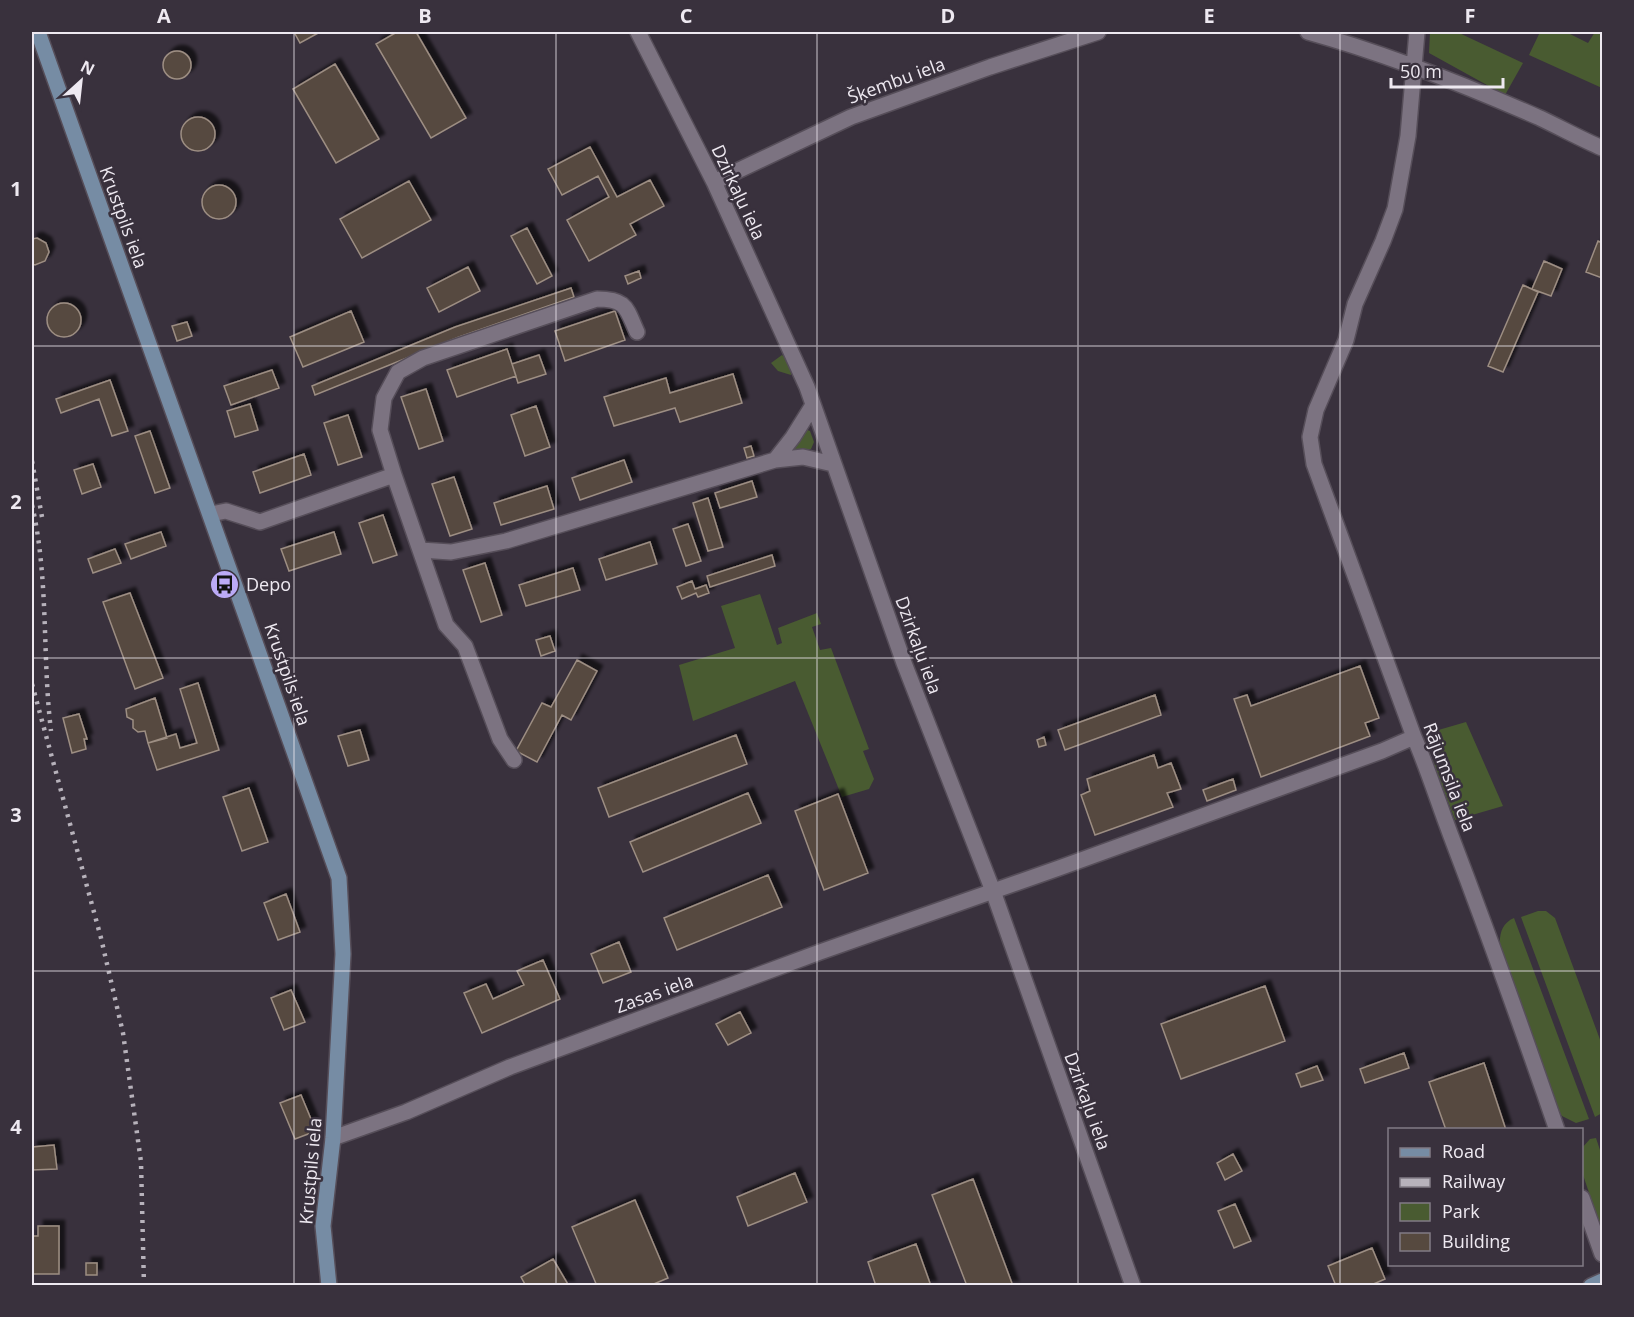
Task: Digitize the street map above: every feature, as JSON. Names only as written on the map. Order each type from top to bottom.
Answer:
[{"type":"main road","name":"Krustpils iela","points":[[38,32],[339,878],[343,954],[333,1138],[323,1226],[329,1286]]},
{"type":"main road","points":[[1591,1286],[1602,1281]]},
{"type":"street","name":"Dzirkaļu iela","points":[[638,32],[714,182],[799,368],[904,663],[993,891],[1133,1286]]},
{"type":"street","name":"Šķembu iela","points":[[714,182],[851,117],[990,67],[1098,32]]},
{"type":"street","points":[[1308,32],[1414,67],[1537,117],[1602,148]]},
{"type":"street","points":[[1414,67],[1417,32]]},
{"type":"street","name":"Rājumsila iela","points":[[1414,67],[1408,136],[1395,209],[1355,304],[1346,340],[1316,410],[1310,437],[1314,464],[1483,919],[1556,1128]]},
{"type":"street","points":[[514,760],[500,739],[465,646],[446,625],[380,430],[384,398],[398,372],[423,358],[597,299],[615,299],[626,307],[637,332]]},
{"type":"street","points":[[775,460],[813,405]]},
{"type":"street","points":[[420,550],[451,552],[506,541],[775,460],[803,457],[833,464]]},
{"type":"street","points":[[211,514],[226,511],[250,520],[263,521],[394,475]]},
{"type":"street","name":"Zasas iela","points":[[333,1138],[406,1112],[521,1063],[820,952],[1382,751],[1414,737]]},
{"type":"street","points":[[1583,1203],[1602,1254]]},
{"type":"green space","points":[[1430,32],[1457,32],[1523,63],[1505,95],[1429,53]]},
{"type":"green space","points":[[1540,32],[1566,32],[1588,43],[1595,32],[1602,32],[1602,88],[1529,55]]},
{"type":"green space","points":[[782,355],[790,362],[791,375],[778,371],[771,363]]},
{"type":"green space","points":[[805,429],[810,431],[814,442],[811,449],[787,453]]},
{"type":"green space","points":[[760,594],[777,645],[782,643],[778,628],[817,613],[821,624],[812,627],[820,650],[831,648],[869,749],[863,751],[874,779],[869,789],[842,797],[795,681],[693,721],[679,665],[735,648],[721,606]]},
{"type":"green space","points":[[1466,722],[1503,806],[1455,820],[1435,767],[1428,733]]},
{"type":"green space","points":[[1538,911],[1546,911],[1555,918],[1602,1045],[1602,1113],[1595,1117],[1521,917]]},
{"type":"green space","points":[[1514,918],[1589,1119],[1576,1123],[1562,1116],[1557,1109],[1500,947],[1502,930]]},
{"type":"green space","points":[[1596,1138],[1602,1156],[1602,1231],[1583,1175],[1583,1147],[1590,1139]]},
{"type":"building","points":[[294,32],[320,32],[300,43]]},
{"type":"building","points":[[397,32],[416,32],[466,118],[431,138],[376,44]]},
{"type":"building","points":[[177,51],[187,55],[191,65],[187,75],[177,79],[167,75],[163,65],[167,55]]},
{"type":"building","points":[[335,64],[379,139],[336,163],[293,89]]},
{"type":"building","points":[[198,117],[210,122],[215,134],[210,146],[198,151],[186,146],[181,134],[186,122]]},
{"type":"building","points":[[590,147],[617,197],[650,180],[664,206],[630,224],[636,235],[589,261],[567,220],[609,197],[598,176],[562,195],[548,169]]},
{"type":"building","points":[[409,181],[431,220],[362,258],[340,219]]},
{"type":"building","points":[[219,185],[231,190],[236,202],[231,214],[219,219],[207,214],[202,202],[207,190]]},
{"type":"building","points":[[527,228],[552,276],[537,284],[511,236]]},
{"type":"building","points":[[37,238],[46,243],[49,252],[45,261],[35,265],[32,264],[32,239]]},
{"type":"building","points":[[1598,241],[1602,243],[1602,278],[1586,272]]},
{"type":"building","points":[[1544,261],[1562,269],[1551,296],[1532,289]]},
{"type":"building","points":[[468,267],[480,291],[439,312],[427,288]]},
{"type":"building","points":[[639,271],[641,278],[628,284],[625,276]]},
{"type":"building","points":[[1523,285],[1538,292],[1503,372],[1488,366]]},
{"type":"building","points":[[571,288],[574,297],[459,337],[315,395],[312,386],[455,327]]},
{"type":"building","points":[[64,303],[76,308],[81,320],[76,332],[64,337],[52,332],[47,320],[52,308]]},
{"type":"building","points":[[351,311],[364,342],[303,367],[290,337]]},
{"type":"building","points":[[615,311],[625,340],[565,361],[555,331]]},
{"type":"building","points":[[187,322],[192,336],[177,341],[172,326]]},
{"type":"building","points":[[507,349],[516,376],[457,397],[447,370]]},
{"type":"building","points":[[539,355],[546,374],[518,383],[512,364]]},
{"type":"building","points":[[272,370],[279,388],[231,405],[224,386]]},
{"type":"building","points":[[733,374],[742,403],[680,422],[675,408],[614,426],[604,397],[666,378],[670,393]]},
{"type":"building","points":[[110,380],[128,431],[112,436],[99,399],[61,413],[56,399]]},
{"type":"building","points":[[426,389],[443,441],[419,449],[401,397]]},
{"type":"building","points":[[250,404],[258,430],[235,437],[227,411]]},
{"type":"building","points":[[536,406],[550,447],[525,456],[511,415]]},
{"type":"building","points":[[348,415],[362,457],[338,465],[324,423]]},
{"type":"building","points":[[150,431],[170,488],[155,493],[135,436]]},
{"type":"building","points":[[751,446],[754,456],[747,458],[744,448]]},
{"type":"building","points":[[304,454],[311,475],[260,493],[253,472]]},
{"type":"building","points":[[624,460],[632,482],[580,500],[572,478]]},
{"type":"building","points":[[93,464],[101,487],[82,494],[74,470]]},
{"type":"building","points":[[454,477],[472,529],[450,536],[432,484]]},
{"type":"building","points":[[752,481],[757,497],[720,508],[715,493]]},
{"type":"building","points":[[547,486],[554,509],[501,525],[494,503]]},
{"type":"building","points":[[708,498],[723,547],[708,551],[693,503]]},
{"type":"building","points":[[383,515],[397,555],[373,563],[359,523]]},
{"type":"building","points":[[688,524],[701,561],[686,566],[673,529]]},
{"type":"building","points":[[161,532],[166,546],[131,559],[125,544]]},
{"type":"building","points":[[334,532],[341,554],[289,571],[281,549]]},
{"type":"building","points":[[650,542],[657,564],[606,580],[599,559]]},
{"type":"building","points":[[115,549],[121,563],[93,573],[88,559]]},
{"type":"building","points":[[772,555],[775,566],[710,587],[707,576]]},
{"type":"building","points":[[485,563],[502,615],[481,622],[463,570]]},
{"type":"building","points":[[573,568],[580,590],[526,606],[519,585]]},
{"type":"building","points":[[692,581],[695,589],[706,585],[709,593],[698,597],[696,593],[682,599],[677,587]]},
{"type":"building","points":[[130,593],[163,678],[135,689],[103,602]]},
{"type":"building","points":[[550,636],[555,651],[541,656],[536,640]]},
{"type":"building","points":[[577,660],[597,671],[571,720],[562,715],[537,762],[516,751],[542,703],[551,707]]},
{"type":"building","points":[[1360,666],[1379,718],[1365,723],[1370,736],[1261,777],[1234,699],[1247,695],[1251,706]]},
{"type":"building","points":[[198,683],[219,750],[157,770],[148,743],[176,734],[180,748],[197,743],[180,689]]},
{"type":"building","points":[[1155,695],[1161,715],[1065,750],[1058,730]]},
{"type":"building","points":[[155,698],[167,738],[148,743],[145,731],[138,732],[133,728],[133,720],[127,717],[126,709]]},
{"type":"building","points":[[79,714],[87,739],[84,739],[86,749],[72,753],[63,718]]},
{"type":"building","points":[[360,730],[369,760],[348,766],[338,736]]},
{"type":"building","points":[[736,735],[747,764],[609,817],[598,788]]},
{"type":"building","points":[[1044,737],[1046,745],[1039,747],[1037,740]]},
{"type":"building","points":[[1154,755],[1158,768],[1171,763],[1181,789],[1167,793],[1173,807],[1095,835],[1081,795],[1090,791],[1087,779]]},
{"type":"building","points":[[1233,779],[1236,790],[1207,801],[1203,790]]},
{"type":"building","points":[[249,788],[268,842],[242,851],[223,797]]},
{"type":"building","points":[[748,793],[761,823],[643,872],[630,842]]},
{"type":"building","points":[[838,794],[868,873],[824,890],[795,811]]},
{"type":"building","points":[[768,875],[782,907],[677,950],[664,918]]},
{"type":"building","points":[[286,894],[300,932],[278,940],[264,903]]},
{"type":"building","points":[[619,942],[631,972],[603,983],[591,954]]},
{"type":"building","points":[[543,960],[560,999],[482,1033],[464,993],[486,984],[493,999],[524,985],[517,971]]},
{"type":"building","points":[[1265,986],[1285,1041],[1181,1079],[1161,1024]]},
{"type":"building","points":[[291,990],[305,1022],[284,1030],[271,998]]},
{"type":"building","points":[[740,1012],[751,1033],[728,1045],[716,1024]]},
{"type":"building","points":[[1404,1053],[1409,1068],[1365,1083],[1360,1069]]},
{"type":"building","points":[[1484,1063],[1505,1128],[1445,1128],[1429,1082]]},
{"type":"building","points":[[1317,1066],[1323,1080],[1301,1087],[1296,1074]]},
{"type":"building","points":[[301,1095],[316,1131],[295,1139],[280,1103]]},
{"type":"building","points":[[54,1145],[57,1169],[32,1170],[32,1147]]},
{"type":"building","points":[[1233,1154],[1242,1171],[1225,1180],[1217,1163]]},
{"type":"building","points":[[795,1173],[807,1202],[748,1226],[737,1197]]},
{"type":"building","points":[[973,1179],[1013,1286],[967,1286],[932,1195]]},
{"type":"building","points":[[635,1200],[668,1278],[649,1286],[597,1286],[572,1227]]},
{"type":"building","points":[[1235,1204],[1251,1241],[1234,1248],[1218,1211]]},
{"type":"building","points":[[38,1226],[59,1226],[59,1274],[32,1274],[32,1236],[38,1236]]},
{"type":"building","points":[[916,1244],[931,1286],[876,1286],[868,1262]]},
{"type":"building","points":[[1372,1248],[1385,1279],[1369,1286],[1336,1286],[1328,1266]]},
{"type":"building","points":[[553,1259],[569,1286],[526,1286],[521,1277]]},
{"type":"building","points":[[86,1263],[97,1263],[97,1275],[86,1275]]},
{"type":"railway","points":[[32,461],[42,517]]},
{"type":"railway","points":[[32,505],[41,561],[51,731]]},
{"type":"railway","points":[[32,684],[101,938],[123,1033],[141,1162],[144,1286]]},
{"type":"place","name":"Depo","points":[[225,584]]}]
